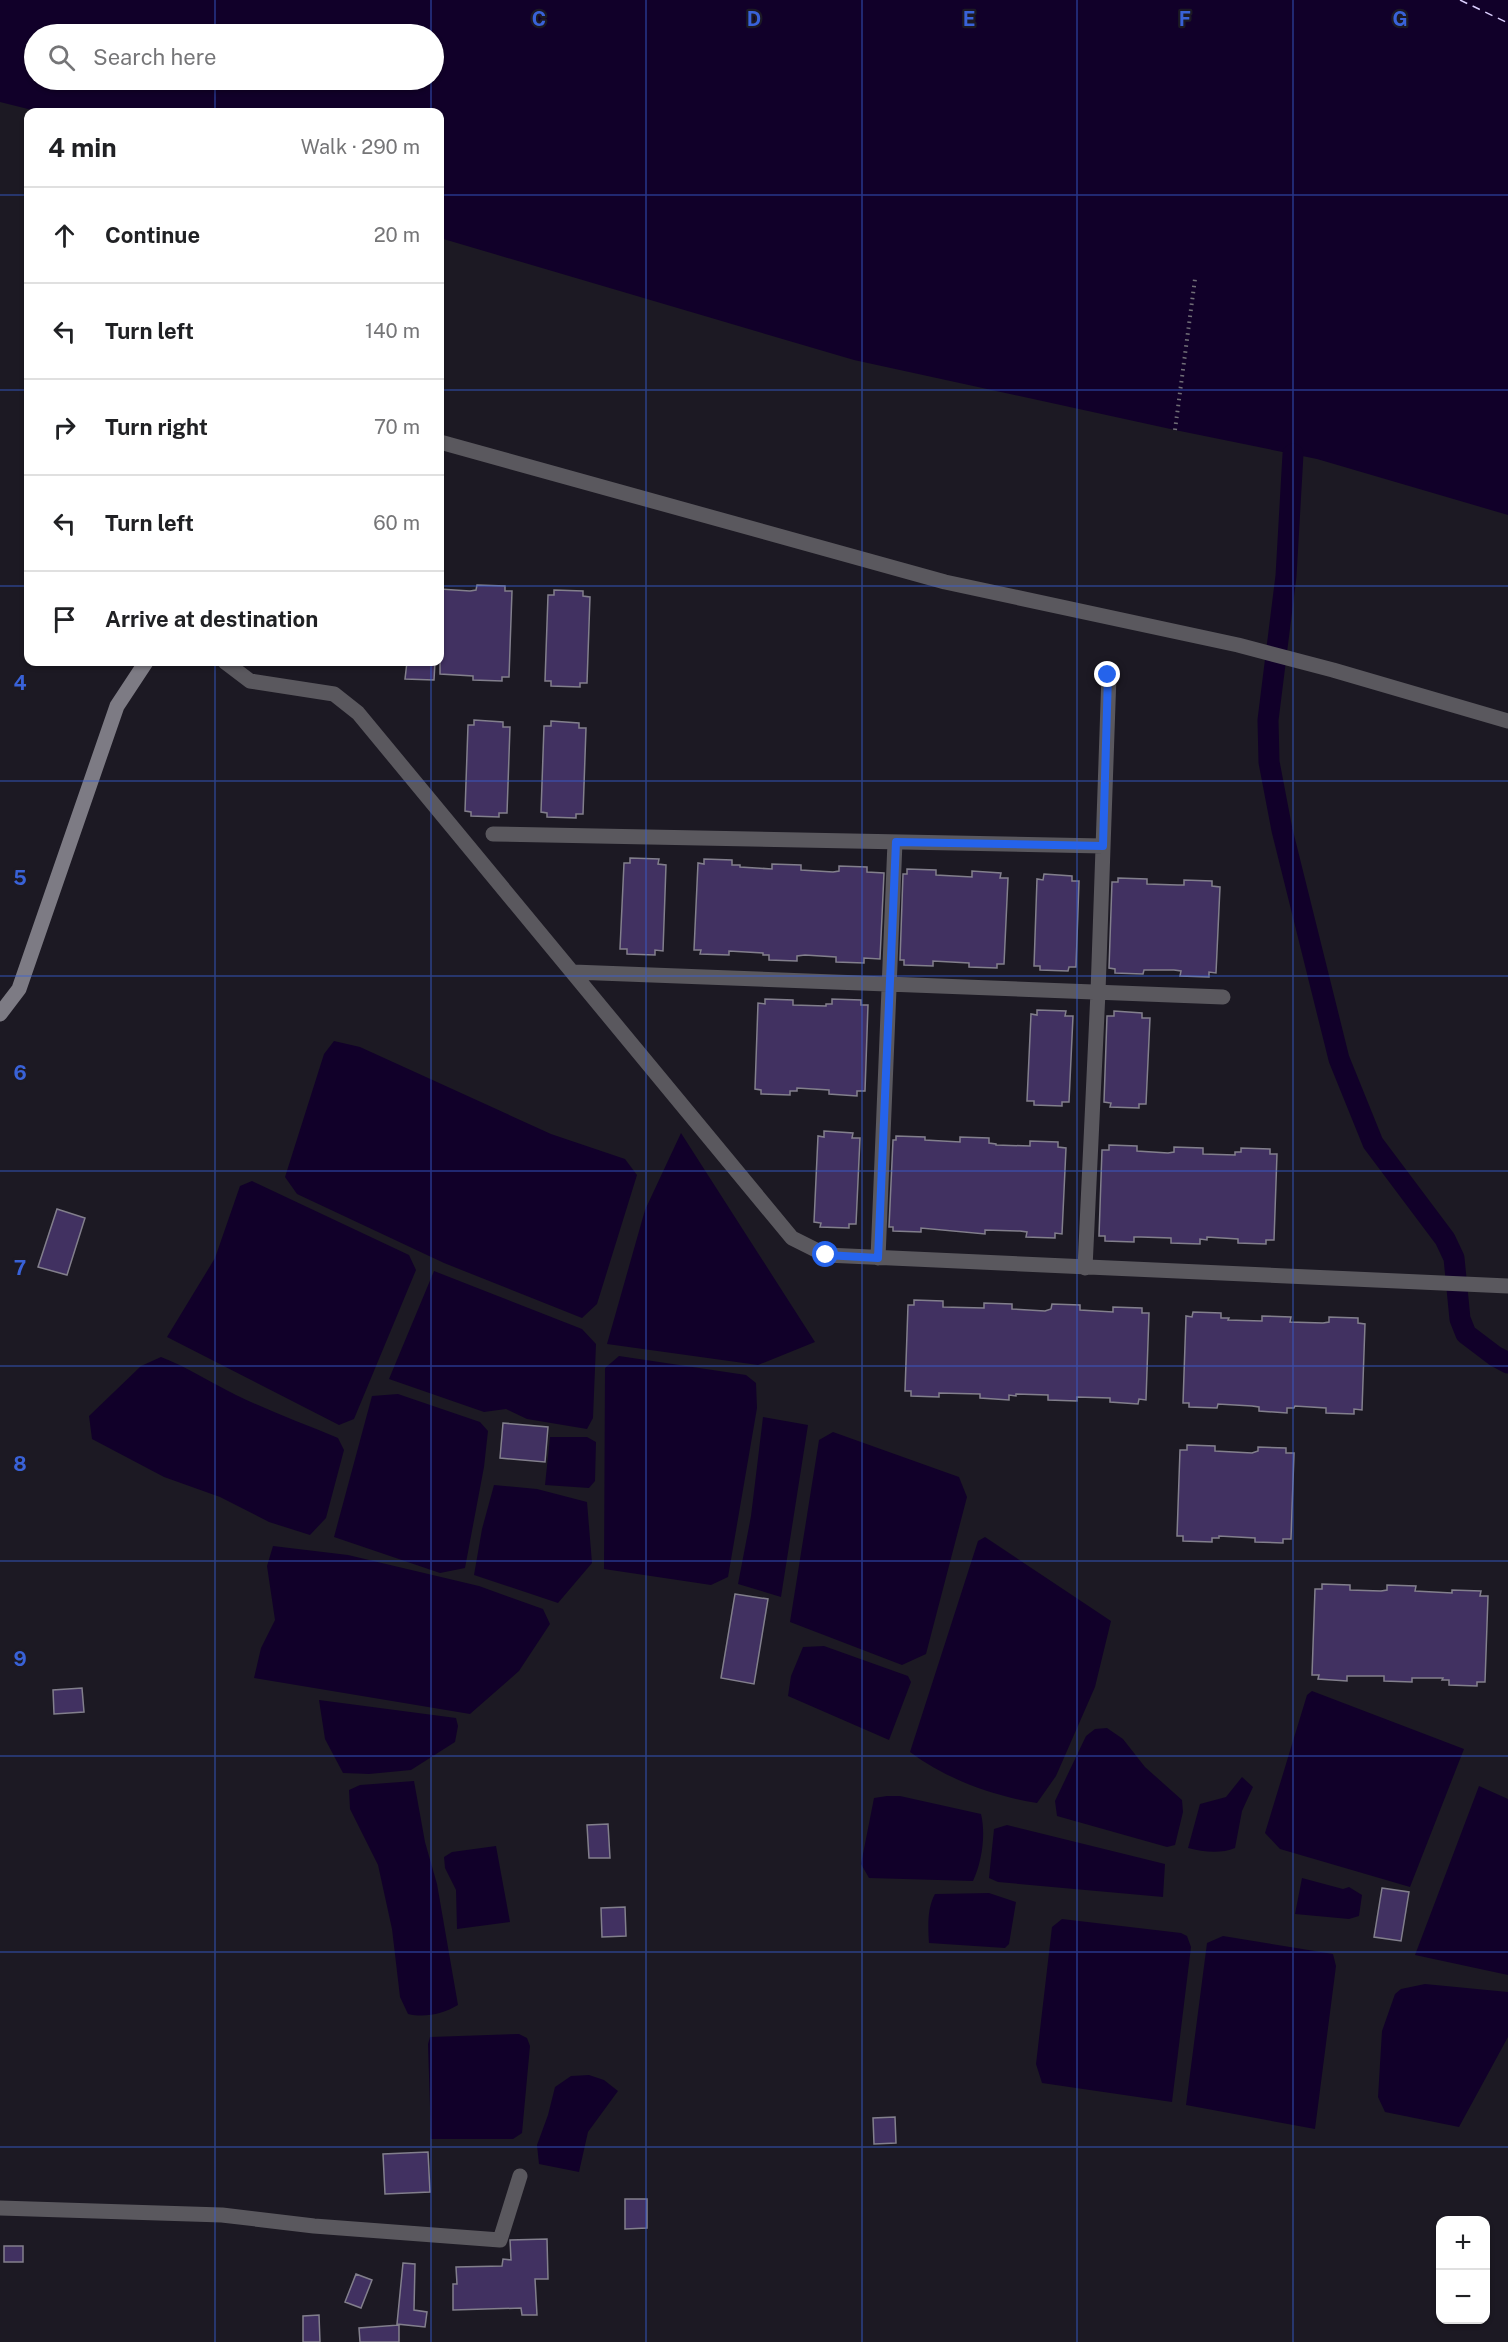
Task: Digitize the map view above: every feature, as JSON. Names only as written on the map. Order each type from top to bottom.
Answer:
[{"type":"main road","points":[[0,1014],[19,989],[117,706],[143,666]]},
{"type":"street","points":[[444,443],[945,582],[1238,645],[1508,721]]},
{"type":"street","points":[[230,666],[250,681],[334,694],[358,713],[792,1238],[826,1255],[1508,1287]]},
{"type":"street","points":[[1085,1268],[1098,992],[1108,675]]},
{"type":"street","points":[[493,834],[1103,846]]},
{"type":"street","points":[[878,1258],[896,842]]},
{"type":"street","points":[[573,972],[1223,997]]},
{"type":"street","points":[[0,2208],[222,2216],[314,2226],[500,2240],[520,2176]]},
{"type":"path","points":[[1175,430],[1194,279]]},
{"type":"shaded area","points":[[0,0],[1508,0],[1508,515],[1317,459],[854,360],[444,239],[444,108],[24,108],[0,102]]},
{"type":"shaded area","points":[[334,1041],[360,1047],[551,1134],[625,1159],[637,1175],[597,1304],[582,1318],[444,1263],[297,1194],[285,1177],[324,1054]]},
{"type":"shaded area","points":[[681,1133],[815,1342],[758,1365],[607,1344],[645,1210]]},
{"type":"shaded area","points":[[252,1181],[409,1255],[416,1270],[354,1419],[339,1425],[167,1337],[215,1258],[240,1186]]},
{"type":"shaded area","points":[[434,1271],[582,1329],[596,1344],[593,1418],[587,1429],[527,1419],[506,1409],[484,1412],[389,1379]]},
{"type":"shaded area","points":[[619,1356],[746,1375],[756,1383],[757,1408],[728,1577],[711,1585],[604,1569],[605,1368]]},
{"type":"shaded area","points":[[161,1357],[248,1401],[338,1438],[344,1450],[326,1518],[310,1535],[269,1522],[220,1497],[164,1477],[92,1439],[89,1416],[141,1366]]},
{"type":"shaded area","points":[[398,1394],[480,1422],[488,1431],[484,1467],[465,1568],[440,1573],[334,1537],[372,1396]]},
{"type":"shaded area","points":[[763,1417],[808,1425],[781,1597],[738,1584],[751,1516]]},
{"type":"shaded area","points":[[833,1432],[959,1477],[967,1497],[926,1654],[902,1665],[790,1622],[819,1440]]},
{"type":"shaded area","points":[[550,1437],[587,1437],[596,1442],[595,1481],[589,1488],[545,1485]]},
{"type":"shaded area","points":[[494,1485],[537,1489],[587,1502],[592,1563],[558,1603],[474,1575],[482,1529]]},
{"type":"shaded area","points":[[985,1537],[1111,1621],[1095,1687],[1056,1776],[1037,1803],[1004,1796],[971,1785],[924,1762],[910,1752],[978,1541]]},
{"type":"shaded area","points":[[273,1546],[348,1555],[479,1586],[543,1609],[550,1624],[519,1671],[470,1714],[254,1678],[261,1648],[275,1620],[267,1566]]},
{"type":"shaded area","points":[[824,1646],[908,1676],[911,1682],[889,1740],[788,1696],[791,1676],[803,1647]]},
{"type":"shaded area","points":[[1312,1691],[1464,1749],[1410,1887],[1280,1849],[1265,1833],[1307,1695]]},
{"type":"shaded area","points":[[319,1700],[456,1718],[458,1726],[455,1742],[411,1770],[369,1774],[343,1773],[325,1739]]},
{"type":"shaded area","points":[[1107,1728],[1123,1739],[1145,1767],[1182,1800],[1183,1812],[1175,1845],[1167,1847],[1057,1816],[1055,1801],[1086,1736],[1095,1729]]},
{"type":"shaded area","points":[[1242,1777],[1253,1787],[1242,1811],[1235,1848],[1212,1852],[1188,1848],[1200,1804],[1226,1797]]},
{"type":"shaded area","points":[[414,1781],[425,1842],[437,1884],[458,2005],[440,2013],[427,2015],[408,2014],[400,1997],[392,1929],[378,1865],[350,1809],[349,1790],[360,1785]]},
{"type":"shaded area","points":[[1479,1786],[1508,1799],[1508,1975],[1415,1955]]},
{"type":"shaded area","points":[[900,1796],[981,1814],[982,1848],[973,1881],[869,1878],[861,1864],[874,1798]]},
{"type":"shaded area","points":[[1007,1825],[1165,1864],[1163,1897],[998,1882],[989,1878],[994,1829]]},
{"type":"shaded area","points":[[496,1846],[510,1922],[457,1929],[456,1890],[445,1868],[444,1857],[452,1852]]},
{"type":"shaded area","points":[[1302,1878],[1343,1889],[1349,1887],[1362,1895],[1359,1916],[1349,1919],[1295,1914]]},
{"type":"shaded area","points":[[989,1893],[1016,1902],[1009,1944],[1005,1948],[929,1943],[929,1912],[935,1894]]},
{"type":"shaded area","points":[[1062,1919],[1181,1933],[1187,1936],[1191,1947],[1172,2102],[1042,2083],[1036,2064],[1052,1927]]},
{"type":"shaded area","points":[[1223,1936],[1333,1954],[1336,1966],[1315,2129],[1186,2105],[1207,1943]]},
{"type":"shaded area","points":[[1425,1984],[1508,1992],[1508,2037],[1459,2127],[1385,2112],[1378,2097],[1382,2031],[1395,1994],[1401,1989]]},
{"type":"shaded area","points":[[519,2034],[527,2038],[530,2046],[522,2133],[513,2139],[431,2139],[428,2044],[430,2037]]},
{"type":"shaded area","points":[[589,2075],[604,2080],[618,2091],[588,2132],[579,2172],[539,2164],[537,2145],[555,2087],[571,2076]]},
{"type":"building","points":[[477,585],[505,586],[505,591],[512,591],[509,677],[502,677],[502,681],[473,680],[473,676],[440,674],[440,666],[444,666],[444,589],[476,590]]},
{"type":"building","points":[[554,590],[583,591],[583,596],[590,597],[587,683],[580,683],[580,687],[551,686],[551,681],[545,681],[548,595],[554,595]]},
{"type":"building","points":[[407,666],[435,666],[434,680],[405,679]]},
{"type":"building","points":[[474,720],[503,722],[503,727],[510,727],[507,813],[499,813],[499,817],[471,816],[471,812],[465,811],[468,725],[474,725]]},
{"type":"building","points":[[551,721],[579,723],[579,728],[586,728],[583,814],[576,814],[576,818],[547,817],[547,813],[541,812],[544,726],[551,726]]},
{"type":"building","points":[[630,858],[659,859],[658,864],[666,865],[663,951],[655,950],[655,955],[627,954],[627,949],[620,949],[624,863],[630,863]]},
{"type":"building","points":[[704,859],[732,860],[732,865],[740,865],[740,867],[772,869],[772,864],[801,865],[801,870],[833,872],[839,871],[839,866],[867,867],[867,872],[884,873],[880,959],[864,958],[864,963],[836,962],[836,957],[805,955],[797,956],[797,961],[769,960],[769,955],[763,955],[763,953],[729,951],[729,955],[700,954],[701,950],[694,950],[698,863],[704,864]]},
{"type":"building","points":[[907,869],[936,870],[936,875],[972,877],[972,871],[1001,873],[1000,878],[1008,878],[1004,964],[997,964],[997,968],[969,967],[969,963],[933,961],[933,966],[904,965],[904,960],[900,960],[903,874],[907,874]]},
{"type":"building","points":[[1044,874],[1072,876],[1072,881],[1079,881],[1076,967],[1069,967],[1068,971],[1040,970],[1040,966],[1034,966],[1037,879],[1043,880]]},
{"type":"building","points":[[1118,878],[1147,879],[1147,884],[1178,885],[1184,885],[1184,880],[1212,881],[1212,886],[1220,887],[1216,973],[1209,972],[1209,977],[1180,976],[1181,971],[1174,970],[1144,970],[1143,974],[1115,973],[1115,969],[1109,968],[1112,882],[1118,882]]},
{"type":"building","points":[[765,999],[793,1000],[793,1005],[826,1006],[826,1004],[832,1004],[832,999],[861,1000],[861,1005],[868,1005],[865,1091],[857,1091],[857,1096],[829,1094],[829,1090],[797,1088],[797,1091],[790,1091],[790,1095],[761,1094],[761,1090],[755,1089],[758,1003],[765,1004]]},
{"type":"building","points":[[1037,1010],[1066,1011],[1065,1016],[1073,1016],[1069,1102],[1062,1102],[1062,1106],[1034,1105],[1034,1101],[1027,1101],[1031,1014],[1037,1015]]},
{"type":"building","points":[[1114,1011],[1142,1013],[1142,1018],[1150,1018],[1146,1104],[1139,1104],[1139,1108],[1110,1107],[1111,1103],[1104,1102],[1107,1016],[1114,1016]]},
{"type":"building","points":[[824,1131],[853,1133],[852,1138],[860,1138],[856,1224],[849,1224],[849,1228],[820,1227],[821,1223],[814,1222],[818,1136],[824,1137]]},
{"type":"building","points":[[896,1136],[960,1142],[960,1137],[989,1138],[989,1143],[996,1145],[1030,1146],[1030,1141],[1058,1142],[1058,1147],[1066,1148],[1062,1234],[1055,1233],[1055,1238],[1026,1237],[1027,1232],[1020,1231],[985,1230],[985,1234],[921,1228],[921,1232],[893,1231],[893,1227],[889,1227],[893,1140],[896,1140]]},
{"type":"building","points":[[1109,1145],[1137,1146],[1137,1151],[1168,1153],[1174,1152],[1174,1147],[1203,1148],[1203,1154],[1235,1155],[1235,1152],[1241,1152],[1241,1148],[1270,1149],[1270,1154],[1277,1154],[1274,1240],[1266,1240],[1266,1244],[1238,1243],[1238,1239],[1207,1237],[1207,1240],[1200,1239],[1200,1244],[1171,1243],[1171,1238],[1141,1237],[1134,1237],[1134,1242],[1105,1241],[1105,1236],[1099,1236],[1102,1150],[1109,1150]]},
{"type":"building","points":[[57,1209],[85,1218],[67,1275],[38,1267]]},
{"type":"building","points":[[914,1300],[943,1301],[943,1307],[984,1308],[984,1303],[1012,1304],[1012,1309],[1045,1311],[1051,1309],[1052,1304],[1080,1305],[1080,1310],[1113,1312],[1113,1307],[1142,1308],[1142,1313],[1149,1313],[1146,1400],[1139,1399],[1138,1404],[1110,1402],[1110,1398],[1077,1397],[1077,1401],[1048,1400],[1048,1395],[1016,1394],[1016,1396],[1009,1395],[1009,1400],[980,1398],[980,1394],[939,1393],[939,1397],[911,1396],[911,1391],[905,1391],[908,1305],[914,1305]]},
{"type":"building","points":[[1193,1312],[1221,1313],[1221,1318],[1229,1318],[1228,1320],[1262,1321],[1262,1316],[1291,1317],[1290,1322],[1323,1323],[1329,1322],[1329,1317],[1358,1318],[1358,1323],[1365,1324],[1362,1410],[1354,1409],[1354,1414],[1326,1413],[1326,1408],[1295,1406],[1287,1408],[1287,1413],[1259,1411],[1259,1407],[1252,1406],[1218,1404],[1217,1408],[1189,1407],[1189,1403],[1183,1403],[1186,1316],[1192,1317]]},
{"type":"building","points":[[503,1423],[548,1427],[545,1462],[500,1458]]},
{"type":"building","points":[[1187,1445],[1215,1446],[1215,1451],[1252,1453],[1258,1451],[1258,1447],[1286,1448],[1286,1453],[1294,1453],[1291,1539],[1283,1539],[1283,1543],[1255,1542],[1255,1538],[1219,1536],[1219,1538],[1212,1538],[1212,1542],[1183,1541],[1183,1536],[1177,1536],[1180,1450],[1187,1450]]},
{"type":"building","points":[[1322,1584],[1350,1585],[1350,1590],[1381,1591],[1387,1590],[1387,1585],[1416,1586],[1415,1591],[1452,1593],[1452,1590],[1481,1591],[1480,1596],[1488,1596],[1485,1682],[1477,1682],[1477,1686],[1449,1685],[1449,1680],[1442,1680],[1443,1678],[1412,1678],[1412,1682],[1384,1681],[1384,1676],[1347,1676],[1347,1681],[1318,1679],[1319,1675],[1312,1675],[1315,1589],[1322,1589]]},
{"type":"building","points":[[735,1594],[768,1599],[754,1684],[721,1678]]},
{"type":"building","points":[[82,1688],[84,1712],[54,1714],[53,1690]]},
{"type":"building","points":[[608,1824],[610,1858],[589,1858],[587,1825]]},
{"type":"building","points":[[1382,1888],[1409,1892],[1401,1941],[1374,1937]]},
{"type":"building","points":[[625,1907],[626,1936],[602,1937],[601,1908]]},
{"type":"building","points":[[895,2117],[896,2143],[874,2144],[873,2118]]},
{"type":"building","points":[[428,2152],[430,2192],[385,2194],[383,2154]]},
{"type":"building","points":[[625,2199],[647,2199],[647,2228],[625,2229]]},
{"type":"building","points":[[547,2239],[548,2279],[535,2279],[537,2315],[522,2315],[521,2308],[453,2310],[453,2284],[457,2284],[456,2267],[502,2266],[503,2259],[511,2260],[510,2240]]},
{"type":"building","points":[[4,2246],[23,2246],[23,2262],[4,2262]]},
{"type":"building","points":[[403,2263],[415,2264],[414,2310],[427,2312],[425,2327],[397,2324]]},
{"type":"building","points":[[356,2274],[372,2280],[361,2308],[345,2302]]},
{"type":"building","points":[[319,2315],[320,2342],[303,2342],[303,2316]]},
{"type":"building","points":[[399,2325],[399,2342],[360,2342],[359,2328]]},
{"type":"waterway","points":[[1293,454],[1286,576],[1268,720],[1269,762],[1282,830],[1339,1059],[1373,1143],[1445,1239],[1454,1258],[1460,1319],[1466,1334],[1508,1363]]},
{"type":"ferry route","points":[[1460,0],[1508,23]]},
{"type":"route","points":[[826,1255],[878,1258],[896,842],[1103,846],[1108,675]]}]
